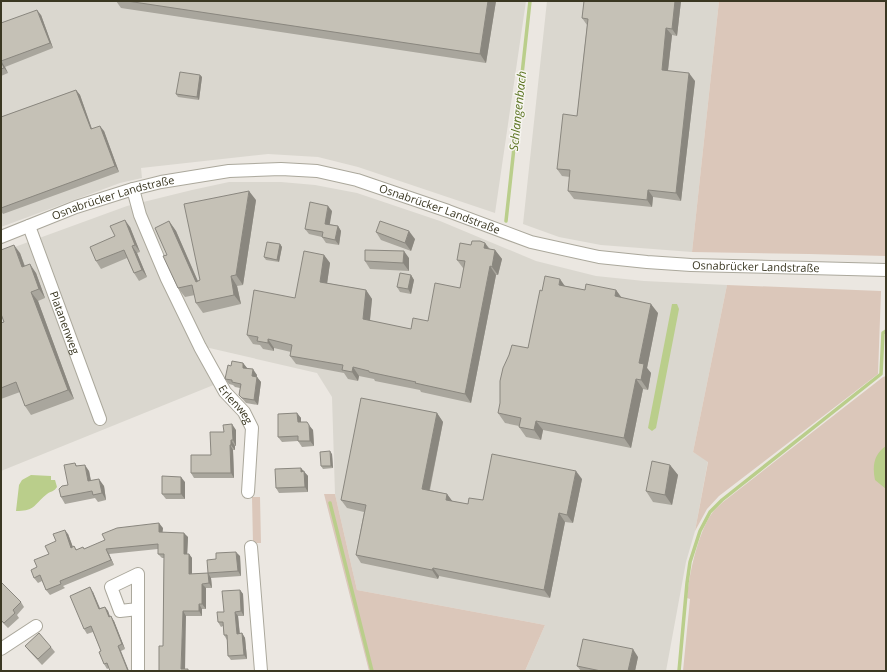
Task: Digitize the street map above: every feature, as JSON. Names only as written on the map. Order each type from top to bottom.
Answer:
[{"type":"street","name":"Osnabrücker Landstraße","points":[[1,236],[76,207],[161,182],[190,176],[229,171],[281,169],[317,171],[357,180],[448,211],[531,242],[599,257],[691,265],[886,270]]},
{"type":"street","name":"Erlenweg","points":[[133,189],[140,215],[167,279],[200,347],[225,392],[244,412],[252,428],[248,492]]},
{"type":"street","name":"Platanenweg","points":[[29,226],[100,419]]},
{"type":"street","points":[[251,546],[261,671]]},
{"type":"street","points":[[138,609],[138,671]]},
{"type":"street","points":[[1,650],[36,626]]},
{"type":"shaded area","points":[[1,1],[526,1],[495,213],[358,167],[318,157],[268,154],[141,168],[142,178],[120,183],[1,227]]},
{"type":"shaded area","points":[[547,1],[719,1],[692,252],[601,245],[559,237],[523,224]]},
{"type":"shaded area","points":[[719,1],[886,1],[886,256],[692,252]]},
{"type":"shaded area","points":[[229,182],[281,182],[315,185],[357,193],[440,221],[536,261],[596,276],[644,281],[727,285],[693,452],[708,461],[695,531],[686,562],[666,671],[525,671],[545,625],[357,590],[335,494],[332,397],[317,373],[205,347],[216,384],[1,471],[1,252],[127,206]]},
{"type":"shaded area","points":[[727,285],[881,291],[878,374],[719,496],[707,509],[695,531],[708,462],[693,452]]},
{"type":"shaded area","points":[[672,304],[677,304],[679,309],[656,428],[652,431],[648,428]]},
{"type":"shaded area","points":[[886,376],[886,671],[683,671],[690,599],[687,598],[690,577],[698,542],[712,513],[723,502]]},
{"type":"shaded area","points":[[886,446],[886,489],[875,480],[874,465],[876,457]]},
{"type":"shaded area","points":[[31,475],[51,476],[51,480],[55,480],[57,487],[54,491],[42,498],[31,509],[16,511],[19,485],[22,480]]},
{"type":"shaded area","points":[[324,494],[335,494],[357,590],[545,625],[525,671],[369,671]]},
{"type":"shaded area","points":[[252,497],[260,497],[261,543],[253,543]]},
{"type":"building","points":[[127,1],[488,1],[480,54]]},
{"type":"building","points":[[584,1],[675,1],[672,29],[666,28],[662,70],[689,73],[676,193],[648,190],[647,200],[568,191],[570,170],[557,169],[563,114],[577,116],[588,19],[582,18]]},
{"type":"building","points":[[37,10],[50,43],[1,61],[1,23]]},
{"type":"building","points":[[1,61],[4,68],[1,69]]},
{"type":"building","points":[[180,72],[200,75],[197,97],[176,94]]},
{"type":"building","points":[[76,90],[91,129],[100,126],[115,166],[1,208],[1,117]]},
{"type":"building","points":[[249,191],[236,275],[231,276],[234,295],[196,303],[192,285],[178,288],[163,256],[167,255],[155,228],[169,221],[196,282],[200,280],[184,204]]},
{"type":"building","points":[[310,202],[328,206],[325,224],[338,226],[335,240],[322,237],[323,232],[305,229]]},
{"type":"building","points":[[125,220],[135,245],[132,246],[142,270],[134,273],[124,250],[96,261],[90,247],[115,236],[110,226]]},
{"type":"building","points":[[380,221],[409,231],[405,243],[376,232]]},
{"type":"building","points":[[472,241],[480,241],[485,243],[484,248],[495,250],[492,267],[490,266],[465,394],[353,367],[352,372],[342,370],[343,365],[290,356],[292,345],[268,339],[268,343],[257,341],[258,337],[247,335],[254,290],[295,298],[304,251],[324,255],[320,282],[366,290],[363,319],[411,329],[413,318],[428,321],[435,283],[460,288],[465,261],[457,260],[460,243],[471,245]]},
{"type":"building","points":[[267,242],[280,244],[277,260],[264,257]]},
{"type":"building","points":[[14,245],[22,267],[30,264],[39,289],[31,292],[68,390],[25,406],[16,382],[1,388],[1,323],[4,322],[1,314],[1,250]]},
{"type":"building","points":[[365,250],[404,251],[403,263],[365,261]]},
{"type":"building","points":[[400,273],[411,275],[408,289],[397,287]]},
{"type":"building","points":[[545,276],[560,279],[559,285],[585,290],[586,284],[616,290],[615,296],[651,304],[639,363],[644,364],[641,380],[636,379],[624,438],[536,421],[534,430],[519,427],[521,418],[498,413],[500,403],[500,381],[503,368],[512,345],[528,348],[540,290],[542,291]]},
{"type":"building","points":[[232,361],[243,363],[243,368],[253,369],[252,376],[257,377],[254,400],[242,398],[239,395],[241,384],[225,379],[228,365],[231,366]]},
{"type":"building","points":[[361,398],[437,413],[422,489],[447,494],[446,500],[468,504],[469,498],[483,500],[492,454],[576,471],[567,515],[559,513],[544,590],[433,568],[432,570],[356,555],[366,505],[341,500]]},
{"type":"building","points":[[297,413],[298,422],[307,422],[309,425],[310,441],[298,441],[298,436],[278,437],[278,414]]},
{"type":"building","points":[[232,424],[233,440],[231,440],[230,445],[231,473],[191,473],[191,455],[211,455],[210,432],[224,432],[223,425]]},
{"type":"building","points":[[330,451],[331,466],[321,466],[320,452]]},
{"type":"building","points":[[652,461],[670,465],[665,495],[646,491]]},
{"type":"building","points":[[75,463],[76,466],[85,465],[88,481],[99,479],[102,493],[93,495],[92,491],[61,497],[59,489],[62,486],[68,485],[64,465]]},
{"type":"building","points":[[301,468],[301,472],[304,471],[305,487],[276,488],[275,469]]},
{"type":"building","points":[[162,476],[181,477],[181,494],[162,494]]},
{"type":"building","points":[[159,523],[159,532],[184,533],[184,554],[189,554],[189,574],[208,573],[209,583],[202,584],[202,604],[199,604],[199,611],[183,611],[181,669],[188,669],[188,671],[159,671],[159,646],[163,646],[164,554],[158,554],[158,544],[106,549],[111,560],[60,581],[61,584],[46,590],[40,575],[34,578],[31,570],[37,567],[34,560],[49,554],[45,546],[56,541],[53,534],[65,530],[71,548],[74,546],[76,550],[83,547],[84,549],[105,540],[102,534],[117,528]]},
{"type":"building","points":[[236,552],[238,571],[208,573],[207,560],[216,559],[216,553]]},
{"type":"building","points":[[1,582],[21,602],[13,610],[15,613],[4,623],[1,620]]},
{"type":"building","points":[[90,587],[99,609],[105,607],[109,617],[111,616],[122,644],[118,646],[128,671],[110,671],[107,663],[104,664],[99,652],[101,651],[91,626],[84,629],[70,596]]},
{"type":"building","points":[[240,590],[241,611],[235,612],[237,634],[242,633],[244,655],[228,656],[227,635],[224,635],[223,622],[218,622],[217,612],[224,612],[222,591]]},
{"type":"building","points":[[39,633],[51,647],[38,659],[25,646]]},
{"type":"building","points":[[583,639],[633,649],[628,671],[601,671],[577,666]]},
{"type":"waterway","name":"Schlangenbach","points":[[506,221],[530,1]]},
{"type":"waterway","points":[[679,671],[690,562],[700,531],[710,512],[722,500],[881,374],[883,333],[886,331]]},
{"type":"waterway","points":[[330,503],[372,671]]}]
